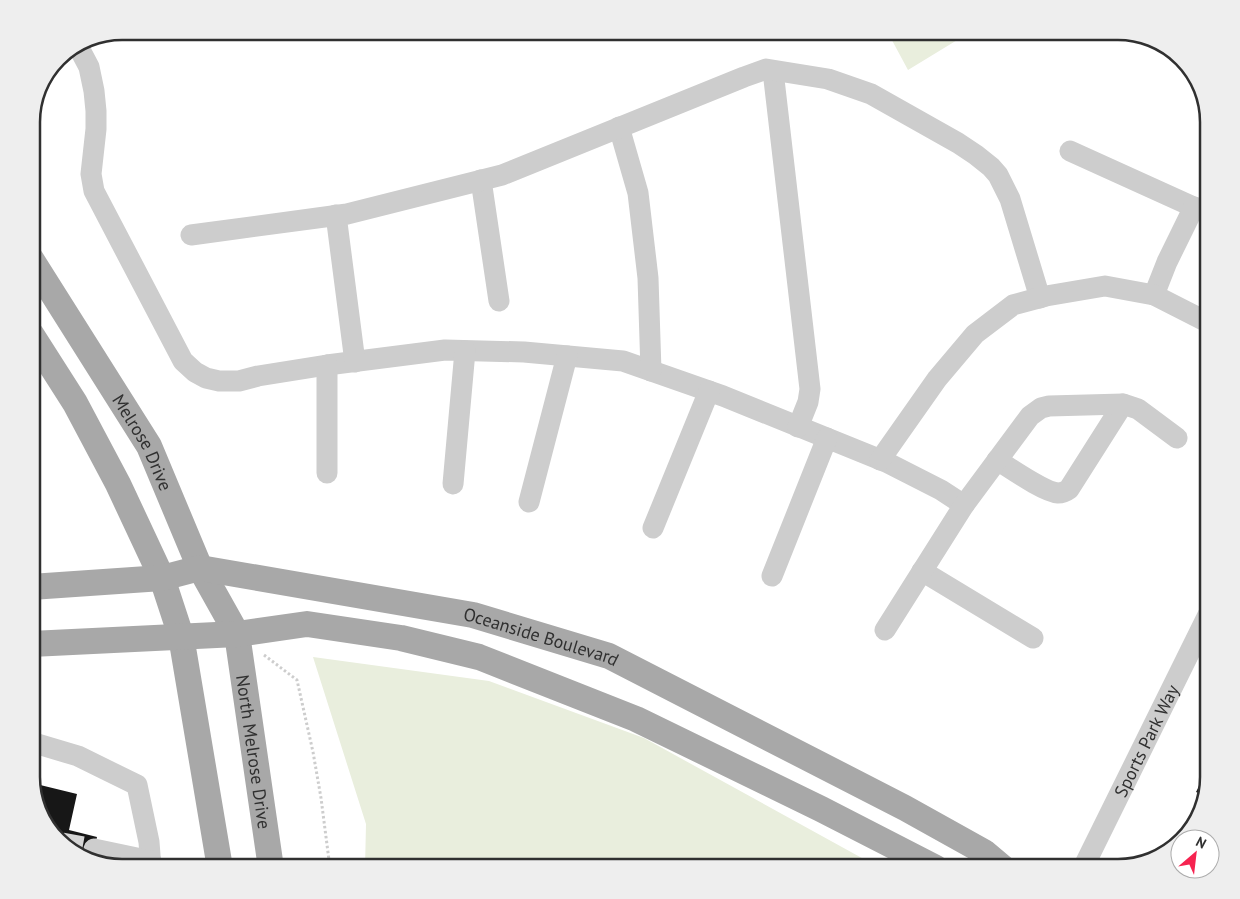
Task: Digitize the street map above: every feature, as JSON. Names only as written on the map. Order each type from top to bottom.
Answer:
[{"type":"main road","name":"Melrose Drive","points":[[40,272],[149,446],[200,568],[237,634]]},
{"type":"main road","points":[[40,347],[88,427],[118,484],[162,578],[181,636],[218,859]]},
{"type":"main road","name":"Oceanside Boulevard","points":[[40,586],[162,578],[200,568],[473,615],[609,656],[905,808],[984,852],[992,859]]},
{"type":"main road","name":"Oceanside Boulevard","points":[[40,644],[237,634],[307,624],[401,638],[479,657],[636,719],[813,805],[918,859]]},
{"type":"main road","name":"North Melrose Drive","points":[[237,634],[270,859]]},
{"type":"street","points":[[81,51],[89,67],[95,98],[96,130],[91,174],[94,191],[183,361],[195,372],[206,378],[219,381],[239,381],[258,376],[327,365],[445,350],[524,352],[623,361],[709,391],[880,460],[941,490],[964,505]]},
{"type":"street","points":[[191,235],[347,214],[502,174],[766,69],[828,79],[871,94],[958,143],[991,167],[1010,198],[1040,298]]},
{"type":"street","points":[[773,70],[810,389],[808,402],[798,427]]},
{"type":"street","points":[[619,127],[638,193],[648,278],[651,371]]},
{"type":"street","points":[[1070,150],[1200,211]]},
{"type":"street","points":[[481,180],[499,301]]},
{"type":"street","points":[[1154,295],[1167,262],[1200,212]]},
{"type":"street","points":[[336,215],[355,362]]},
{"type":"street","points":[[880,460],[937,379],[975,334],[1013,304],[1105,286],[1154,295],[1200,319]]},
{"type":"street","points":[[453,484],[465,351]]},
{"type":"street","points":[[529,502],[567,356]]},
{"type":"street","points":[[327,365],[327,474]]},
{"type":"street","points":[[653,528],[709,391]]},
{"type":"street","points":[[997,460],[1044,489],[1063,493],[1069,489],[1123,404]]},
{"type":"street","points":[[885,630],[964,505],[1030,416],[1041,408],[1049,406],[1123,404],[1138,409],[1177,438]]},
{"type":"street","points":[[772,576],[827,438]]},
{"type":"street","points":[[922,571],[1033,638]]},
{"type":"street","name":"Sports Park Way","points":[[1087,859],[1200,631]]},
{"type":"street","points":[[40,745],[78,756],[137,785],[149,842],[150,859]]},
{"type":"street","points":[[94,849],[130,859]]},
{"type":"path","points":[[237,634],[297,680],[313,752],[329,859]]},
{"type":"green space","points":[[892,40],[957,40],[908,70]]},
{"type":"green space","points":[[313,657],[489,681],[644,738],[864,859],[365,859],[366,824]]},
{"type":"building","points":[[41,785],[77,794],[69,830],[97,837],[93,854],[64,835],[48,813]]},
{"type":"tunnel","points":[[78,846],[94,849]]}]
